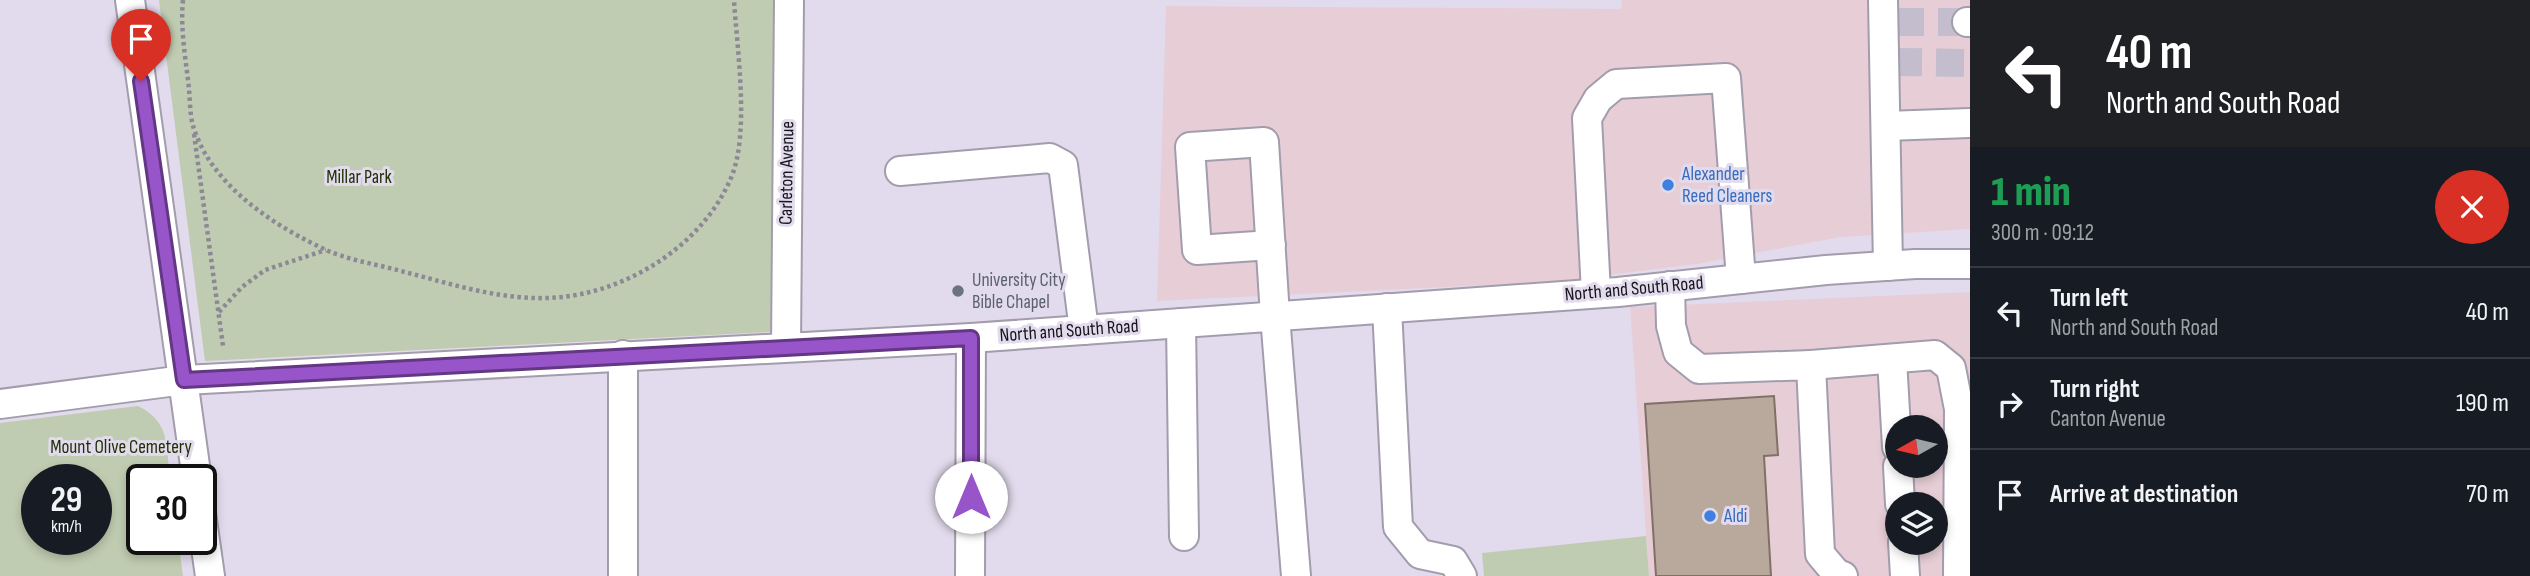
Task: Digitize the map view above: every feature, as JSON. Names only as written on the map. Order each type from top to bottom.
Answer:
[{"type":"street","points":[[130,0],[195,464]]},
{"type":"street","name":"Carleton Avenue","points":[[786,346],[789,0]]},
{"type":"street","points":[[1887,15],[1888,266]]},
{"type":"street","points":[[1596,293],[1587,118],[1598,99],[1616,85],[1726,78],[1741,279]]},
{"type":"street","points":[[1886,126],[1970,123]]},
{"type":"street","points":[[1270,245],[1198,250],[1190,146],[1264,142],[1296,576]]},
{"type":"street","points":[[900,171],[1050,158],[1063,165],[1084,330]]},
{"type":"street","name":"North and South Road","points":[[0,404],[184,380],[971,338],[1596,293],[1888,266],[1970,264]]},
{"type":"street","points":[[1670,286],[1671,326],[1678,352],[1699,369],[1811,365],[1935,355],[1951,368],[1959,410],[1958,576]]},
{"type":"street","points":[[1387,308],[1398,527],[1420,554],[1453,561],[1462,576]]},
{"type":"street","points":[[1181,323],[1184,537]]},
{"type":"street","points":[[970,576],[971,338]]},
{"type":"street","points":[[623,576],[624,355]]},
{"type":"street","points":[[1892,359],[1895,415]]},
{"type":"street","points":[[1811,365],[1820,554],[1839,575]]},
{"type":"street","points":[[206,555],[209,576]]},
{"type":"street","points":[[1904,555],[1905,576]]},
{"type":"path","points":[[183,0],[181,18],[193,126],[223,346]]},
{"type":"path","points":[[193,126],[205,155],[230,186],[276,223],[326,250],[467,288],[535,298],[578,294],[621,281],[662,261],[694,233],[717,204],[731,178],[739,151],[741,121],[734,0]]},
{"type":"path","points":[[218,313],[242,287],[265,270],[326,250]]},
{"type":"shaded area","points":[[1622,0],[1970,0],[1970,229],[1841,237],[1697,264],[1552,282],[1157,301],[1166,6],[1621,9]]},
{"type":"shaded area","points":[[1970,292],[1970,576],[1649,576],[1630,307]]},
{"type":"green space","name":"Millar Park","points":[[159,0],[774,0],[771,332],[205,361]]},
{"type":"green space","name":"Mount Olive Cemetery","points":[[138,406],[149,412],[162,428],[169,464],[126,464],[126,555],[180,555],[183,576],[0,576],[0,423]]},
{"type":"green space","points":[[1646,536],[1649,576],[1484,576],[1482,553]]},
{"type":"building","name":"Aldi","points":[[1774,396],[1778,455],[1764,456],[1771,576],[1656,576],[1645,404]]},
{"type":"tunnel","points":[[1896,22],[1967,22]]},
{"type":"tunnel","points":[[1894,62],[1970,63]]},
{"type":"place","name":"Alexander Reed Cleaners","points":[[1668,185]]},
{"type":"place","name":"University City Bible Chapel","points":[[958,291]]},
{"type":"place","name":"Aldi","points":[[1710,516]]},
{"type":"route","points":[[141,81],[184,380],[971,338],[971,497]]}]
